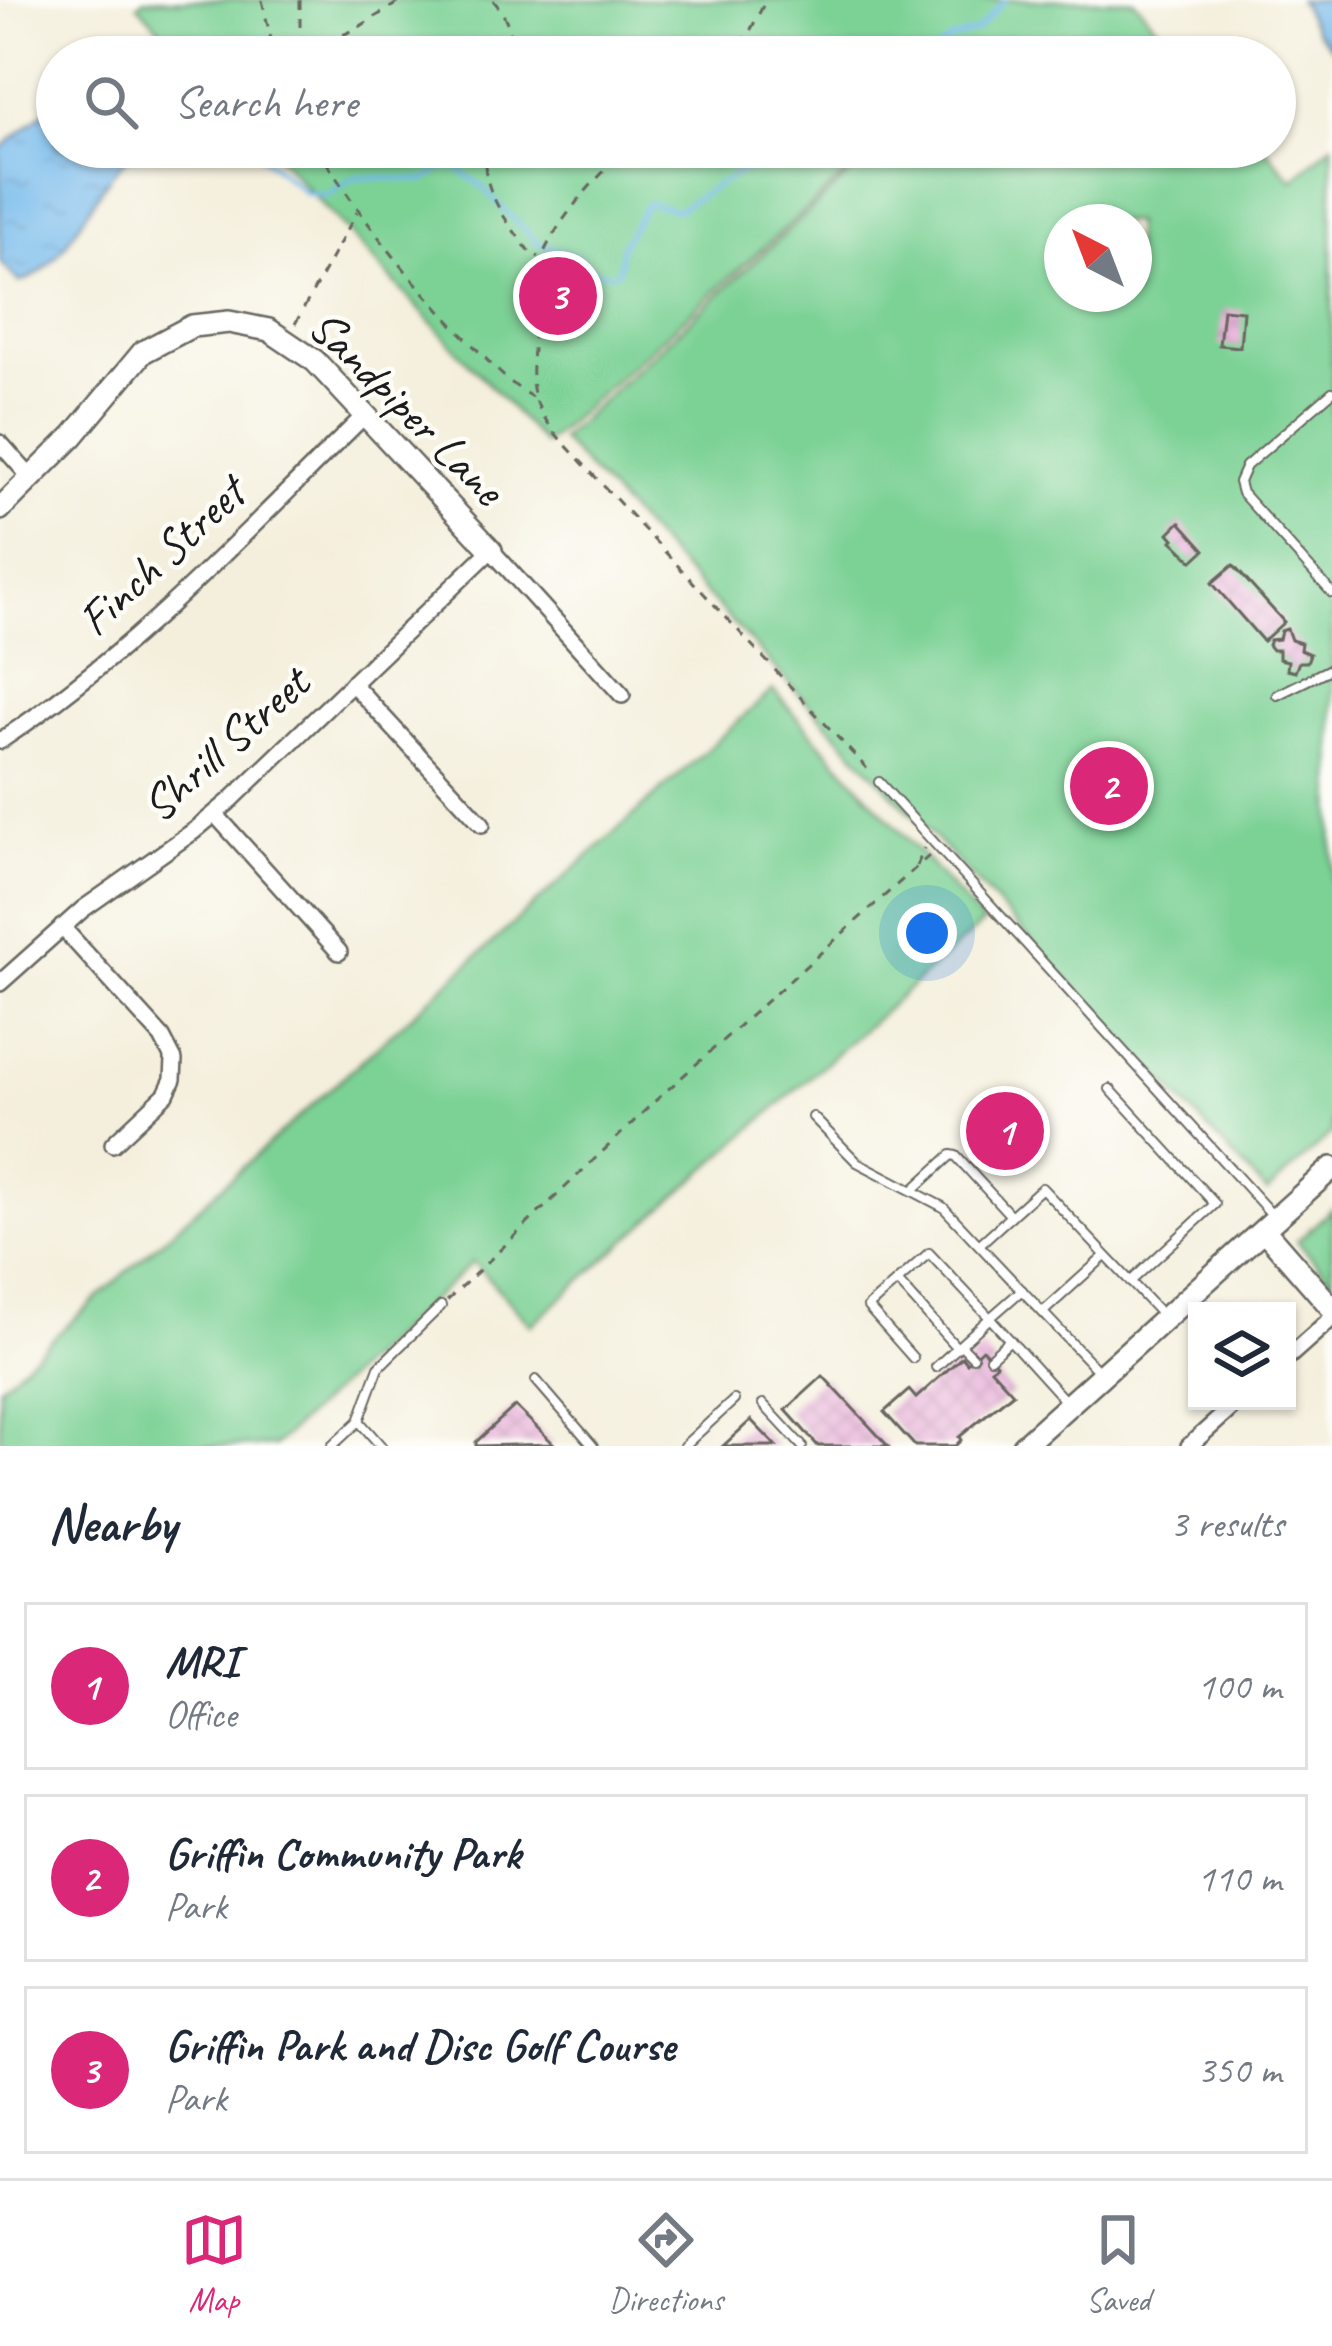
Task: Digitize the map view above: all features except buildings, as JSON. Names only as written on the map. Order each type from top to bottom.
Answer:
[{"type":"street","name":"Sandpiper Lane","points":[[0,509],[73,436],[128,366],[158,341],[192,326],[250,324],[286,340],[315,362],[622,695]]},
{"type":"street","name":"Finch Street","points":[[0,741],[65,697],[120,650],[365,415]]},
{"type":"street","points":[[0,443],[32,479]]},
{"type":"street","name":"Shrill Street","points":[[0,983],[62,927],[214,814],[491,550]]},
{"type":"street","points":[[352,683],[482,824]]},
{"type":"street","points":[[214,814],[339,952]]},
{"type":"street","points":[[62,927],[162,1037],[174,1060],[166,1094],[112,1144]]},
{"type":"street","points":[[1023,1446],[1332,1168]]},
{"type":"street","points":[[1270,1225],[1332,1308]]},
{"type":"street","points":[[1296,1350],[1332,1318]]},
{"type":"street","points":[[1189,1446],[1229,1410]]},
{"type":"lane","points":[[1332,392],[1246,466],[1239,482],[1243,494],[1332,593]]},
{"type":"lane","points":[[1277,695],[1332,668]]},
{"type":"lane","points":[[879,782],[1270,1225]]},
{"type":"lane","points":[[1110,1089],[1215,1204],[1130,1282]]},
{"type":"lane","points":[[813,1117],[857,1162],[943,1207],[1102,1375]]},
{"type":"lane","points":[[914,1189],[951,1155],[956,1156],[1011,1216]]},
{"type":"lane","points":[[981,1243],[1042,1188],[1166,1319]]},
{"type":"lane","points":[[913,1358],[868,1307],[928,1252],[1069,1405]]},
{"type":"lane","points":[[1042,1312],[1105,1256]]},
{"type":"lane","points":[[897,1281],[973,1358]]},
{"type":"lane","points":[[936,1367],[1022,1290]]},
{"type":"lane","points":[[332,1446],[359,1421],[379,1367],[441,1306]]},
{"type":"lane","points":[[990,1358],[1010,1340]]},
{"type":"lane","points":[[536,1380],[593,1446]]},
{"type":"lane","points":[[684,1446],[734,1400]]},
{"type":"lane","points":[[763,1404],[802,1446]]},
{"type":"lane","points":[[359,1421],[381,1446]]},
{"type":"path","points":[[262,0],[270,36]]},
{"type":"path","points":[[300,0],[302,36]]},
{"type":"path","points":[[340,36],[402,0]]},
{"type":"path","points":[[493,0],[505,15],[512,36]]},
{"type":"path","points":[[746,36],[766,0]]},
{"type":"path","points":[[331,168],[358,210],[434,304],[512,385],[534,398]]},
{"type":"path","points":[[487,168],[488,187],[500,211],[531,254],[540,257]]},
{"type":"path","points":[[609,168],[540,257],[529,376],[534,398],[560,439],[879,782]]},
{"type":"path","points":[[286,340],[358,210]]},
{"type":"path","points":[[916,868],[930,839]]},
{"type":"path","points":[[441,1306],[654,1102],[938,848]]},
{"type":"green space","points":[[143,0],[1134,0],[1166,36],[166,36],[138,5]]},
{"type":"green space","points":[[1332,144],[1332,1133],[1267,1192],[560,439],[857,168],[1282,168],[1293,180]]},
{"type":"green space","points":[[288,168],[853,168],[544,444]]},
{"type":"green space","points":[[773,690],[983,923],[531,1325],[473,1262],[274,1446],[0,1446],[0,1386]]},
{"type":"green space","points":[[1332,1209],[1332,1281],[1297,1241]]},
{"type":"water","points":[[1299,0],[1332,0],[1332,48],[1315,30]]},
{"type":"water","points":[[36,119],[36,168],[118,168],[53,260],[19,282],[0,262],[0,149]]},
{"type":"waterway","points":[[962,36],[977,31],[1005,0]]},
{"type":"waterway","points":[[276,168],[306,193],[327,195],[355,177],[426,180],[443,168]]},
{"type":"waterway","points":[[455,168],[479,184],[537,242],[577,256],[596,272],[615,273],[622,245],[647,203],[677,210],[751,168]]},
{"type":"place","name":"Griffin Park and Disc Golf Course","points":[[558,296]]},
{"type":"place","name":"Griffin Community Park","points":[[1109,786]]},
{"type":"place","name":"MRI","points":[[1005,1131]]}]
